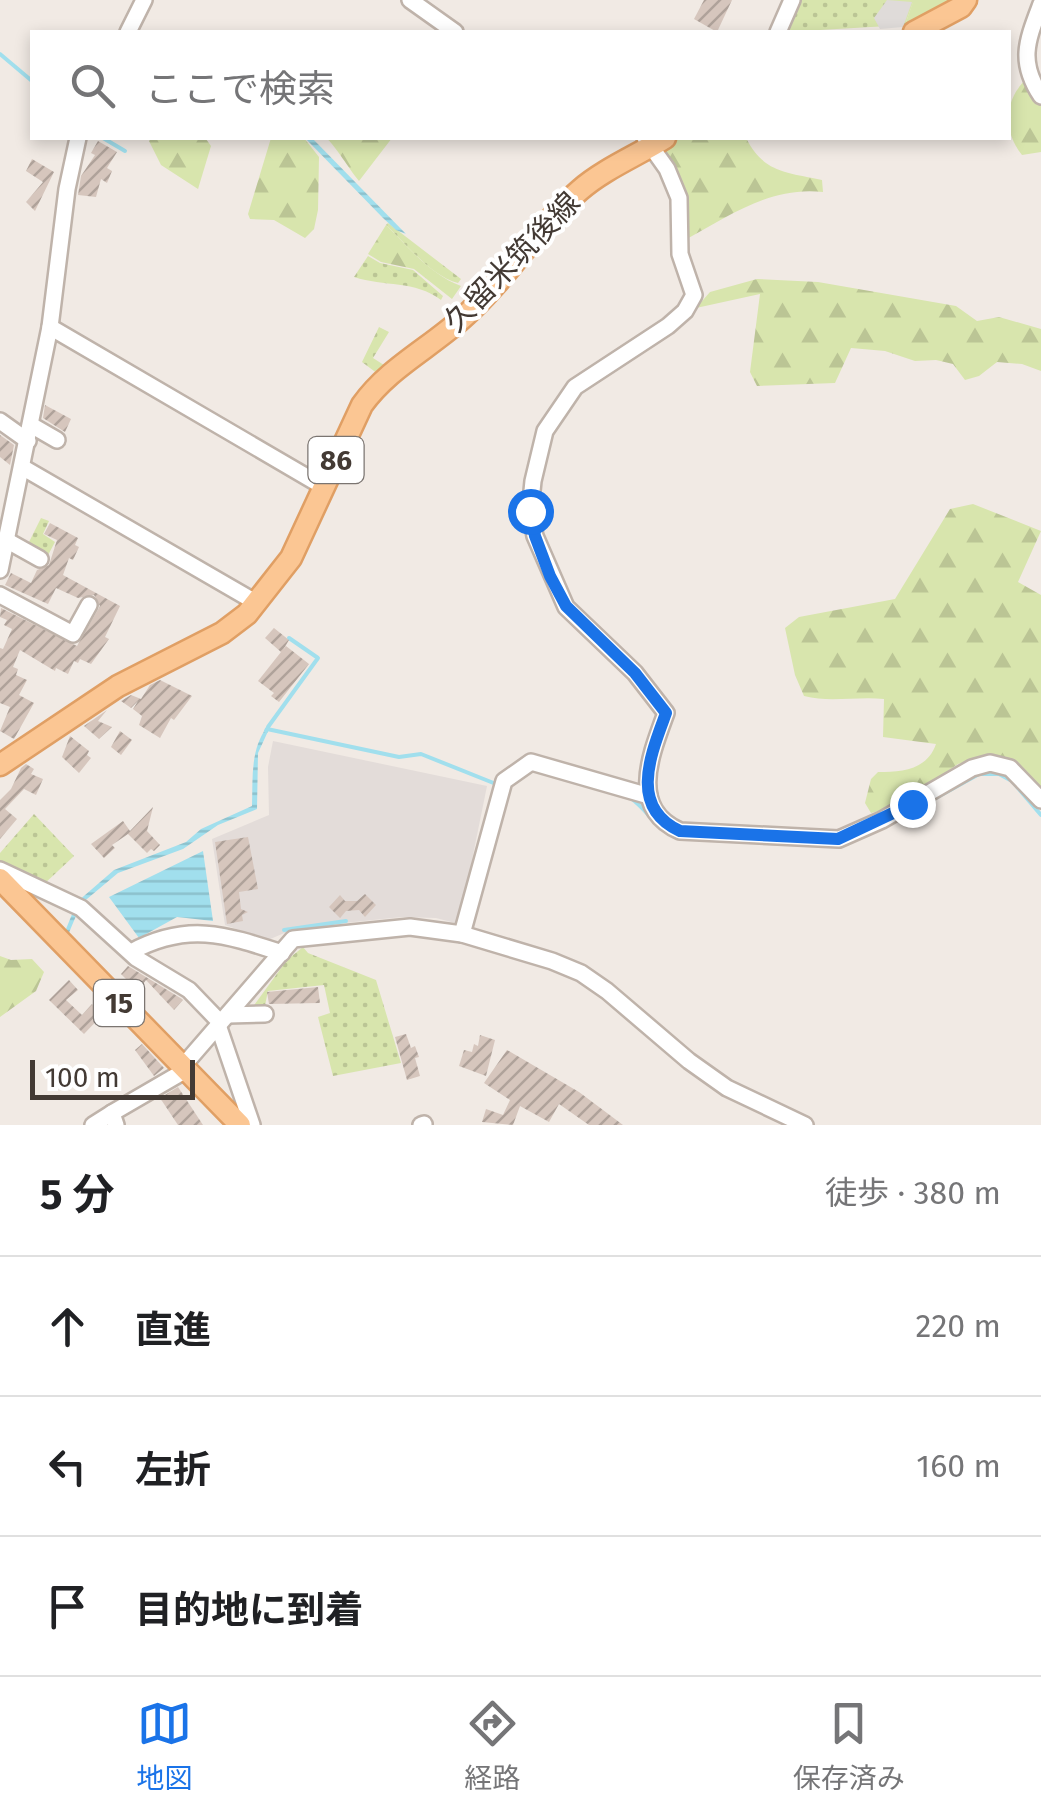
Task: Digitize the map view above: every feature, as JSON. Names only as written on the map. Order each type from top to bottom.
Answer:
[{"type":"main road","points":[[918,30],[961,7],[966,0]]},
{"type":"main road","name":"久留米筑後線","points":[[0,766],[118,686],[222,633],[257,603],[291,558],[362,404],[377,383],[446,334],[474,308],[582,187],[654,140]]},
{"type":"main road","name":"15","points":[[0,879],[240,1125]]},
{"type":"street","points":[[129,30],[144,0]]},
{"type":"street","points":[[410,0],[452,30]]},
{"type":"street","points":[[779,30],[792,0]]},
{"type":"street","points":[[1041,4],[1028,38],[1027,74],[1041,96]]},
{"type":"street","points":[[0,570],[50,327],[67,189],[78,140]]},
{"type":"street","points":[[654,140],[678,198],[680,254],[694,296],[686,310],[651,338],[575,387],[545,431],[537,456],[530,511],[545,563],[566,606],[635,673],[666,713],[650,758],[649,796],[663,823],[680,831],[838,839],[882,820],[972,768],[990,763],[1010,768],[1041,800]]},
{"type":"street","points":[[50,327],[324,486]]},
{"type":"street","points":[[0,421],[58,440]]},
{"type":"street","points":[[22,467],[257,603]]},
{"type":"street","points":[[6,540],[40,559]]},
{"type":"street","points":[[0,596],[72,634],[89,606]]},
{"type":"street","points":[[462,934],[504,780],[532,762],[649,796]]},
{"type":"street","points":[[0,870],[81,908],[130,952],[189,990],[220,1019],[252,1125]]},
{"type":"street","points":[[34,915],[51,894]]},
{"type":"street","points":[[93,1125],[114,1119],[185,1068],[220,1019],[293,940],[410,927],[462,934],[581,973],[727,1088],[804,1125]]},
{"type":"street","points":[[130,952],[151,941],[177,935],[218,933],[282,952]]},
{"type":"street","points":[[220,1019],[265,1014]]},
{"type":"shaded area","points":[[887,0],[912,2],[903,27],[880,29],[874,18]]},
{"type":"shaded area","points":[[273,741],[487,786],[459,924],[436,918],[402,917],[296,928],[268,940],[225,925],[212,839],[269,815],[268,767]]},
{"type":"green space","points":[[795,0],[914,0],[905,25],[787,30]]},
{"type":"green space","points":[[910,0],[958,0],[919,22],[905,25],[913,2]]},
{"type":"green space","points":[[1024,81],[1041,103],[1041,152],[1022,155],[1011,136],[1011,105]]},
{"type":"green space","points":[[207,140],[211,146],[198,189],[161,165],[149,141]]},
{"type":"green space","points":[[270,140],[306,140],[319,157],[314,229],[305,238],[274,220],[250,219],[248,214]]},
{"type":"green space","points":[[328,140],[390,140],[359,181]]},
{"type":"green space","points":[[675,140],[747,140],[768,165],[822,180],[823,192],[804,191],[768,198],[685,240],[682,192],[658,150]]},
{"type":"green space","points":[[388,223],[461,279],[458,283],[429,267]]},
{"type":"green space","points":[[386,225],[430,268],[461,286],[452,299],[414,269],[381,262],[368,254]]},
{"type":"green space","points":[[368,256],[380,263],[413,270],[443,296],[441,300],[421,289],[354,277]]},
{"type":"green space","points":[[757,279],[818,282],[956,306],[977,321],[999,317],[1041,329],[1041,371],[1022,364],[997,362],[979,376],[965,380],[953,364],[851,348],[835,383],[757,386],[750,372],[760,294],[696,308],[710,292]]},
{"type":"green space","points":[[379,327],[389,332],[373,358],[387,367],[378,374],[362,362]]},
{"type":"green space","points":[[973,504],[1041,531],[1018,582],[1041,595],[1041,788],[1014,762],[989,755],[958,764],[898,806],[871,813],[865,803],[871,779],[878,772],[905,770],[920,764],[936,744],[883,737],[884,699],[804,696],[795,675],[785,628],[799,617],[895,599],[950,509]]},
{"type":"green space","points":[[41,518],[49,521],[43,534],[55,542],[46,559],[27,546]]},
{"type":"green space","points":[[34,814],[74,856],[42,886],[0,866],[0,853]]},
{"type":"green space","points":[[303,947],[308,953],[376,980],[401,1063],[333,1076],[318,1017],[330,1013],[324,985],[268,991],[264,1010],[252,1008],[287,960]]},
{"type":"green space","points":[[0,956],[32,959],[44,972],[36,991],[0,1017]]},
{"type":"water","points":[[307,140],[314,140],[406,234],[383,218]]},
{"type":"water","points":[[270,727],[258,753],[257,809],[218,825],[183,849],[118,873],[81,904],[68,935],[64,934],[77,902],[114,870],[186,842],[201,829],[252,806],[255,756],[261,737]]},
{"type":"water","points":[[203,851],[213,921],[177,917],[139,938],[109,897]]},
{"type":"building","points":[[704,0],[732,0],[718,30],[694,19]]},
{"type":"building","points":[[98,141],[117,152],[107,168],[112,171],[107,183],[101,179],[96,197],[78,195],[81,176],[95,155],[91,153]]},
{"type":"building","points":[[32,159],[54,172],[35,211],[26,202],[43,182],[26,171]]},
{"type":"building","points":[[45,405],[71,419],[65,432],[43,418]]},
{"type":"building","points":[[0,435],[14,445],[10,465],[0,457]]},
{"type":"building","points":[[50,523],[78,538],[75,545],[79,547],[73,560],[69,558],[63,575],[120,606],[105,637],[109,639],[91,664],[80,659],[78,663],[74,661],[68,674],[56,668],[55,671],[20,650],[13,667],[18,669],[16,675],[27,680],[19,695],[34,703],[14,739],[0,731],[10,707],[0,703],[0,648],[3,649],[12,629],[4,625],[7,620],[0,617],[1,608],[77,646],[100,606],[94,595],[78,598],[56,588],[48,604],[5,585],[11,573],[31,583],[37,570],[49,565],[57,540],[44,534]]},
{"type":"building","points":[[274,628],[289,640],[283,650],[286,646],[309,664],[279,702],[258,681],[281,652],[265,638]]},
{"type":"building","points":[[160,680],[192,696],[174,720],[171,718],[160,738],[139,725],[142,716],[133,709],[138,701],[131,708],[121,701],[131,695],[141,699],[150,685]]},
{"type":"building","points":[[107,710],[98,721],[112,727],[99,739],[84,726]]},
{"type":"building","points":[[120,731],[132,740],[121,755],[111,747]]},
{"type":"building","points":[[70,736],[89,751],[87,755],[91,758],[79,773],[62,757]]},
{"type":"building","points":[[26,764],[34,769],[31,774],[43,779],[36,795],[24,789],[5,809],[17,819],[0,839],[0,800]]},
{"type":"building","points":[[153,807],[147,831],[160,845],[154,851],[147,853],[128,834],[112,845],[115,848],[104,858],[91,844],[123,821],[130,831]]},
{"type":"building","points":[[248,837],[258,889],[239,892],[241,909],[248,912],[242,915],[243,921],[227,924],[215,842]]},
{"type":"building","points":[[365,894],[376,905],[365,917],[359,910],[346,911],[340,918],[329,907],[340,895],[345,901],[357,901]]},
{"type":"building","points":[[128,966],[183,1000],[174,1010],[146,980],[141,987],[128,981],[121,974]]},
{"type":"building","points":[[69,980],[78,990],[66,1000],[82,1015],[92,1004],[97,1009],[100,1001],[108,1009],[84,1034],[49,1000]]},
{"type":"building","points":[[318,987],[320,1003],[269,1004],[267,992]]},
{"type":"building","points":[[406,1034],[419,1057],[415,1058],[420,1076],[407,1080],[395,1037]]},
{"type":"building","points":[[480,1035],[495,1040],[486,1076],[459,1066],[464,1050],[472,1052]]},
{"type":"building","points":[[142,1044],[164,1068],[154,1076],[135,1050]]},
{"type":"building","points":[[507,1050],[579,1092],[623,1125],[589,1125],[559,1104],[549,1122],[520,1106],[513,1125],[482,1122],[486,1109],[503,1115],[510,1100],[484,1083]]},
{"type":"building","points":[[178,1087],[203,1125],[178,1125],[160,1098]]},
{"type":"waterway","points":[[0,54],[30,79]]},
{"type":"waterway","points":[[106,140],[125,151]]},
{"type":"waterway","points":[[268,727],[318,658],[289,638]]},
{"type":"waterway","points":[[266,731],[399,757],[421,754],[496,784]]},
{"type":"waterway","points":[[896,820],[979,774],[999,774],[1012,781],[1041,815]]},
{"type":"waterway","points":[[632,799],[658,825],[677,837]]},
{"type":"waterway","points":[[696,839],[837,846]]},
{"type":"waterway","points":[[284,930],[346,921]]},
{"type":"route","points":[[530,511],[550,576],[566,606],[635,673],[666,713],[650,758],[648,782],[654,810],[663,823],[680,831],[838,839],[912,804]]}]
